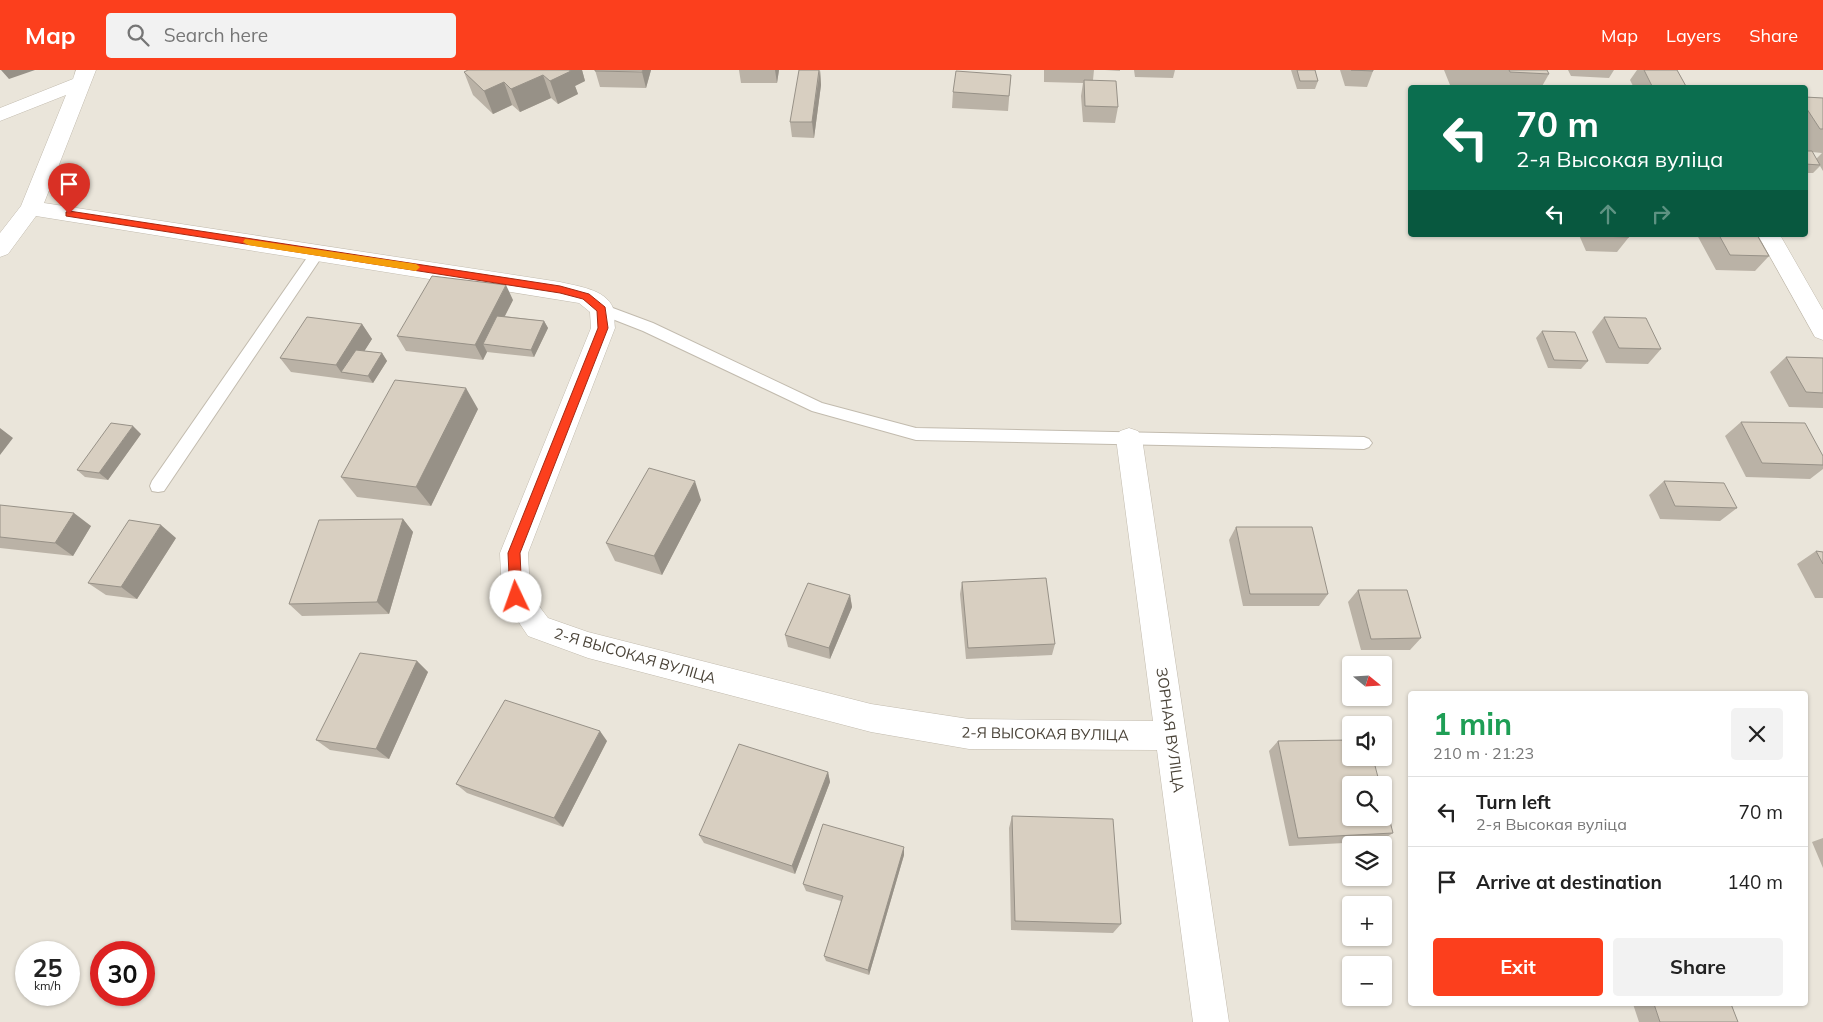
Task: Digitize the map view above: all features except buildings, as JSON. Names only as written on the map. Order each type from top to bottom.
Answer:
[{"type":"street","points":[[0,115],[84,76]]},
{"type":"street","points":[[0,249],[31,208],[84,76]]},
{"type":"street","points":[[31,208],[560,290],[586,296],[602,309]]},
{"type":"street","points":[[1770,237],[1823,331]]},
{"type":"street","name":"2-Я ВЫСОКАЯ ВУЛІЦА","points":[[602,309],[603,328],[514,553],[516,597],[538,627],[588,645],[870,718],[969,734],[1170,736]]},
{"type":"street","name":"ЗОРНАЯ ВУЛІЦА","points":[[1129,438],[1211,1022]]},
{"type":"lane","points":[[158,486],[318,252]]},
{"type":"lane","points":[[602,309],[648,327],[817,407],[916,434],[1364,443]]},
{"type":"shaded area","points":[[0,70],[1823,70],[1823,1022],[0,1022]]},
{"type":"slow traffic","points":[[248,242],[416,267]]},
{"type":"route","points":[[69,214],[560,290],[586,296],[602,309],[603,328],[514,553],[516,597]]}]
